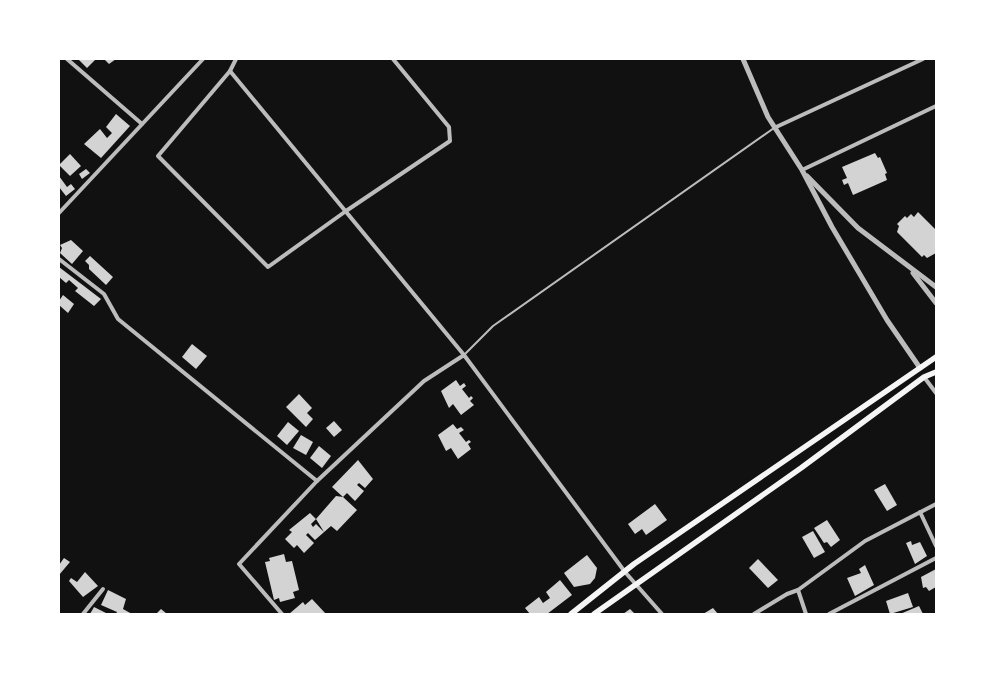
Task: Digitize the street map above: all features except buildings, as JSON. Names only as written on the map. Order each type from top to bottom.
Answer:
[{"type":"main road","points":[[570,614],[625,572],[936,357]]},
{"type":"main road","points":[[594,614],[801,468],[924,377],[936,372]]},
{"type":"street","points":[[67,59],[142,124]]},
{"type":"street","points":[[59,213],[203,59]]},
{"type":"street","points":[[236,59],[230,71],[158,156],[268,267],[346,211],[450,141],[449,127],[392,59]]},
{"type":"street","points":[[743,59],[774,128],[802,170],[832,227],[887,320],[920,368]]},
{"type":"street","points":[[774,128],[923,59]]},
{"type":"street","points":[[230,71],[464,355],[625,572],[662,614]]},
{"type":"street","points":[[802,170],[936,106]]},
{"type":"street","points":[[802,170],[858,228],[936,287]]},
{"type":"street","points":[[59,259],[104,294],[118,319],[317,481]]},
{"type":"street","points":[[908,266],[936,303]]},
{"type":"street","points":[[282,614],[238,564],[317,481],[424,381],[464,355]]},
{"type":"street","points":[[924,377],[936,392]]},
{"type":"street","points":[[754,614],[786,594],[798,590],[865,541],[936,504]]},
{"type":"street","points":[[920,512],[936,546]]},
{"type":"street","points":[[829,614],[936,558]]},
{"type":"street","points":[[83,614],[103,590]]},
{"type":"street","points":[[798,590],[806,614]]},
{"type":"lane","points":[[464,355],[493,326],[774,128]]}]
